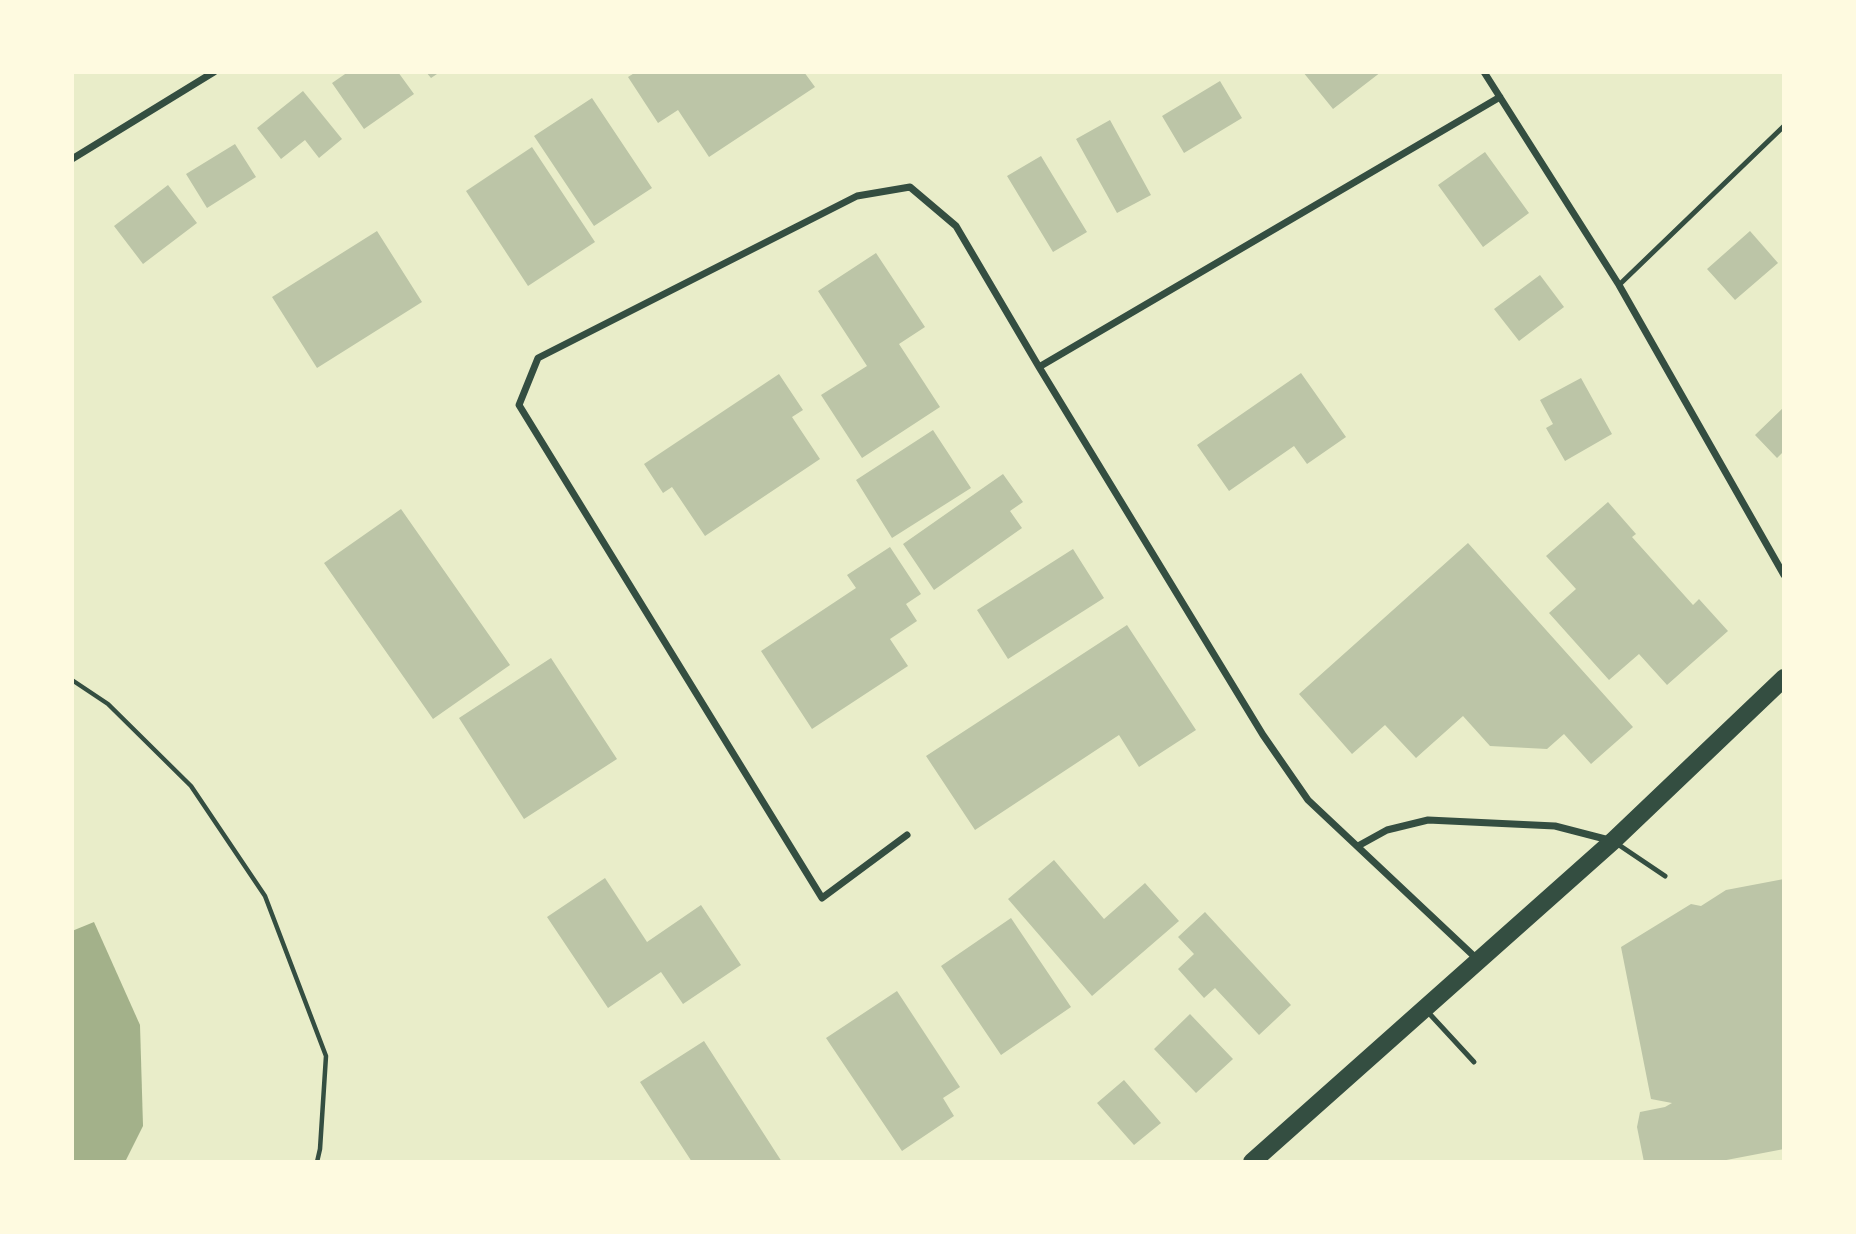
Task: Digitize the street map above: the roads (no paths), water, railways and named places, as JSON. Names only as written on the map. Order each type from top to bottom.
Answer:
[{"type":"main road","points":[[1252,1162],[1613,841],[1784,678]]},
{"type":"street","points":[[72,159],[214,72]]},
{"type":"street","points":[[1484,72],[1619,285],[1784,575]]},
{"type":"street","points":[[1039,367],[1500,97]]},
{"type":"street","points":[[907,835],[822,898],[519,405],[538,358],[857,195],[910,187],[956,226],[1264,735],[1308,800],[1478,960]]},
{"type":"street","points":[[1358,846],[1387,830],[1428,820],[1555,826],[1613,841]]},
{"type":"lane","points":[[1619,285],[1784,126]]},
{"type":"lane","points":[[1613,841],[1665,876]]},
{"type":"lane","points":[[1424,1008],[1474,1062]]}]
